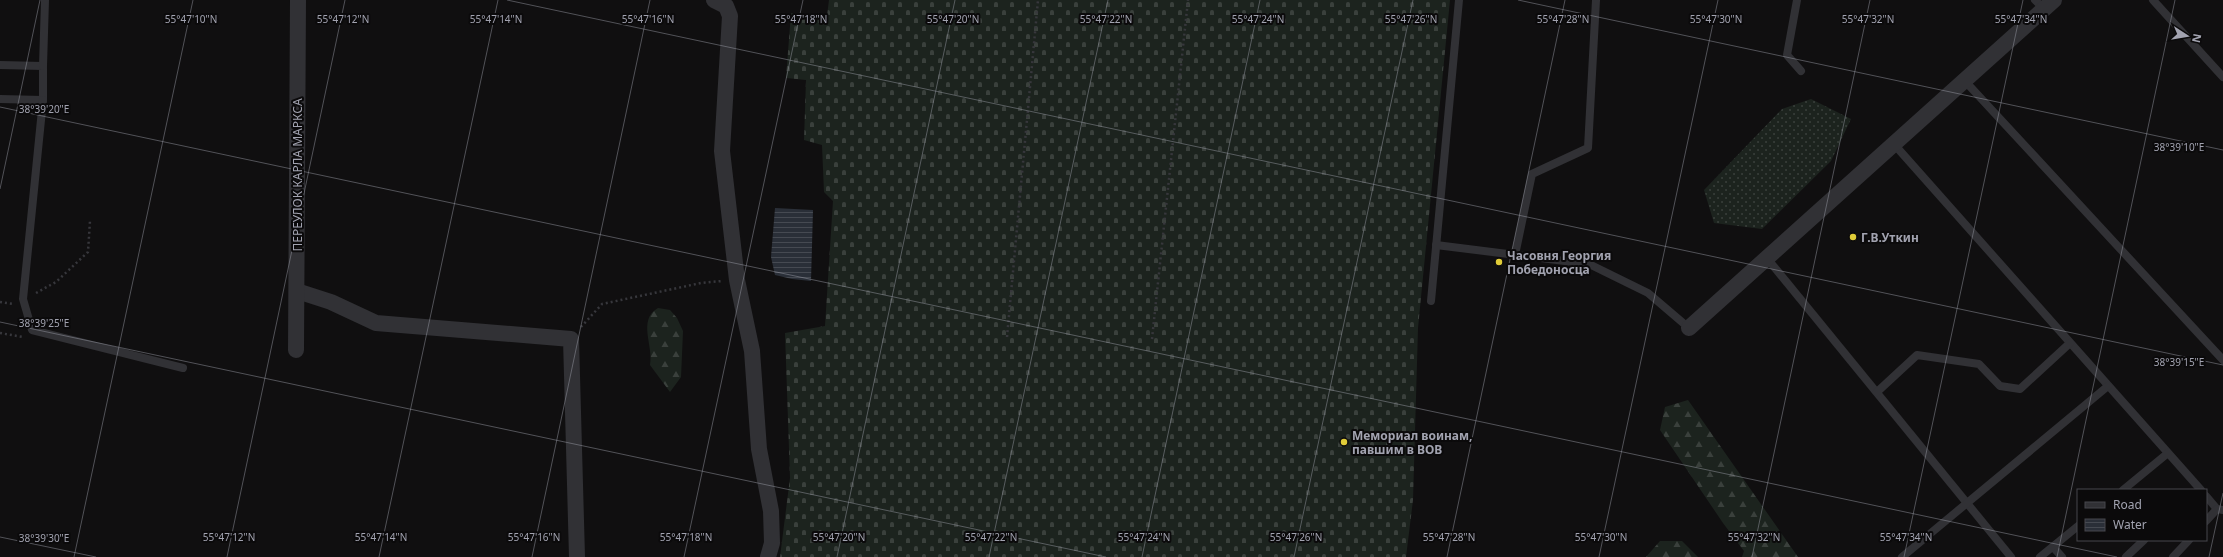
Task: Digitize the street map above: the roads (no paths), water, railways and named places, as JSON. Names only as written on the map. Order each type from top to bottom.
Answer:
[{"type":"street","name":"ПЕРЕУЛОК КАРЛА МАРКСА","points":[[296,350],[298,0]]},
{"type":"street","points":[[714,0],[726,6],[730,16],[722,151],[737,280],[752,351],[759,450],[771,511],[772,544],[768,557]]},
{"type":"street","points":[[1689,328],[1964,80],[2044,3]]},
{"type":"street","points":[[297,291],[331,302],[376,323],[570,339],[577,557]]},
{"type":"lane","points":[[45,0],[43,100],[22,300],[32,330],[184,368]]},
{"type":"lane","points":[[1431,301],[1459,0]]},
{"type":"lane","points":[[1515,255],[1532,174],[1588,148],[1596,0]]},
{"type":"lane","points":[[1797,0],[1786,56],[1801,71]]},
{"type":"lane","points":[[2154,0],[2223,77]]},
{"type":"lane","points":[[0,65],[43,66]]},
{"type":"lane","points":[[1964,80],[2223,360]]},
{"type":"lane","points":[[0,99],[43,100]]},
{"type":"lane","points":[[1893,143],[2199,489]]},
{"type":"lane","points":[[1436,245],[1589,264],[1648,293],[1689,328]]},
{"type":"lane","points":[[1766,257],[2012,557]]},
{"type":"lane","points":[[1877,392],[1917,355],[1979,364],[2000,386],[2020,389],[2070,343]]},
{"type":"lane","points":[[1902,557],[2108,386]]},
{"type":"lane","points":[[2124,489],[2168,453]]},
{"type":"lane","points":[[2207,497],[2220,509],[2207,520]]},
{"type":"lane","points":[[2040,557],[2077,527]]},
{"type":"lane","points":[[2126,557],[2143,541]]},
{"type":"lane","points":[[2173,557],[2188,541]]},
{"type":"lane","points":[[2053,547],[2062,557]]},
{"type":"water","points":[[775,208],[813,210],[811,281],[775,275],[771,257]]},
{"type":"place","name":"Г.В.Уткин","points":[[1853,237]]},
{"type":"place","name":"Часовня Георгия Победоносца","points":[[1499,262]]},
{"type":"place","name":"Мемориал воинам, павшим в ВОВ","points":[[1344,442]]}]
